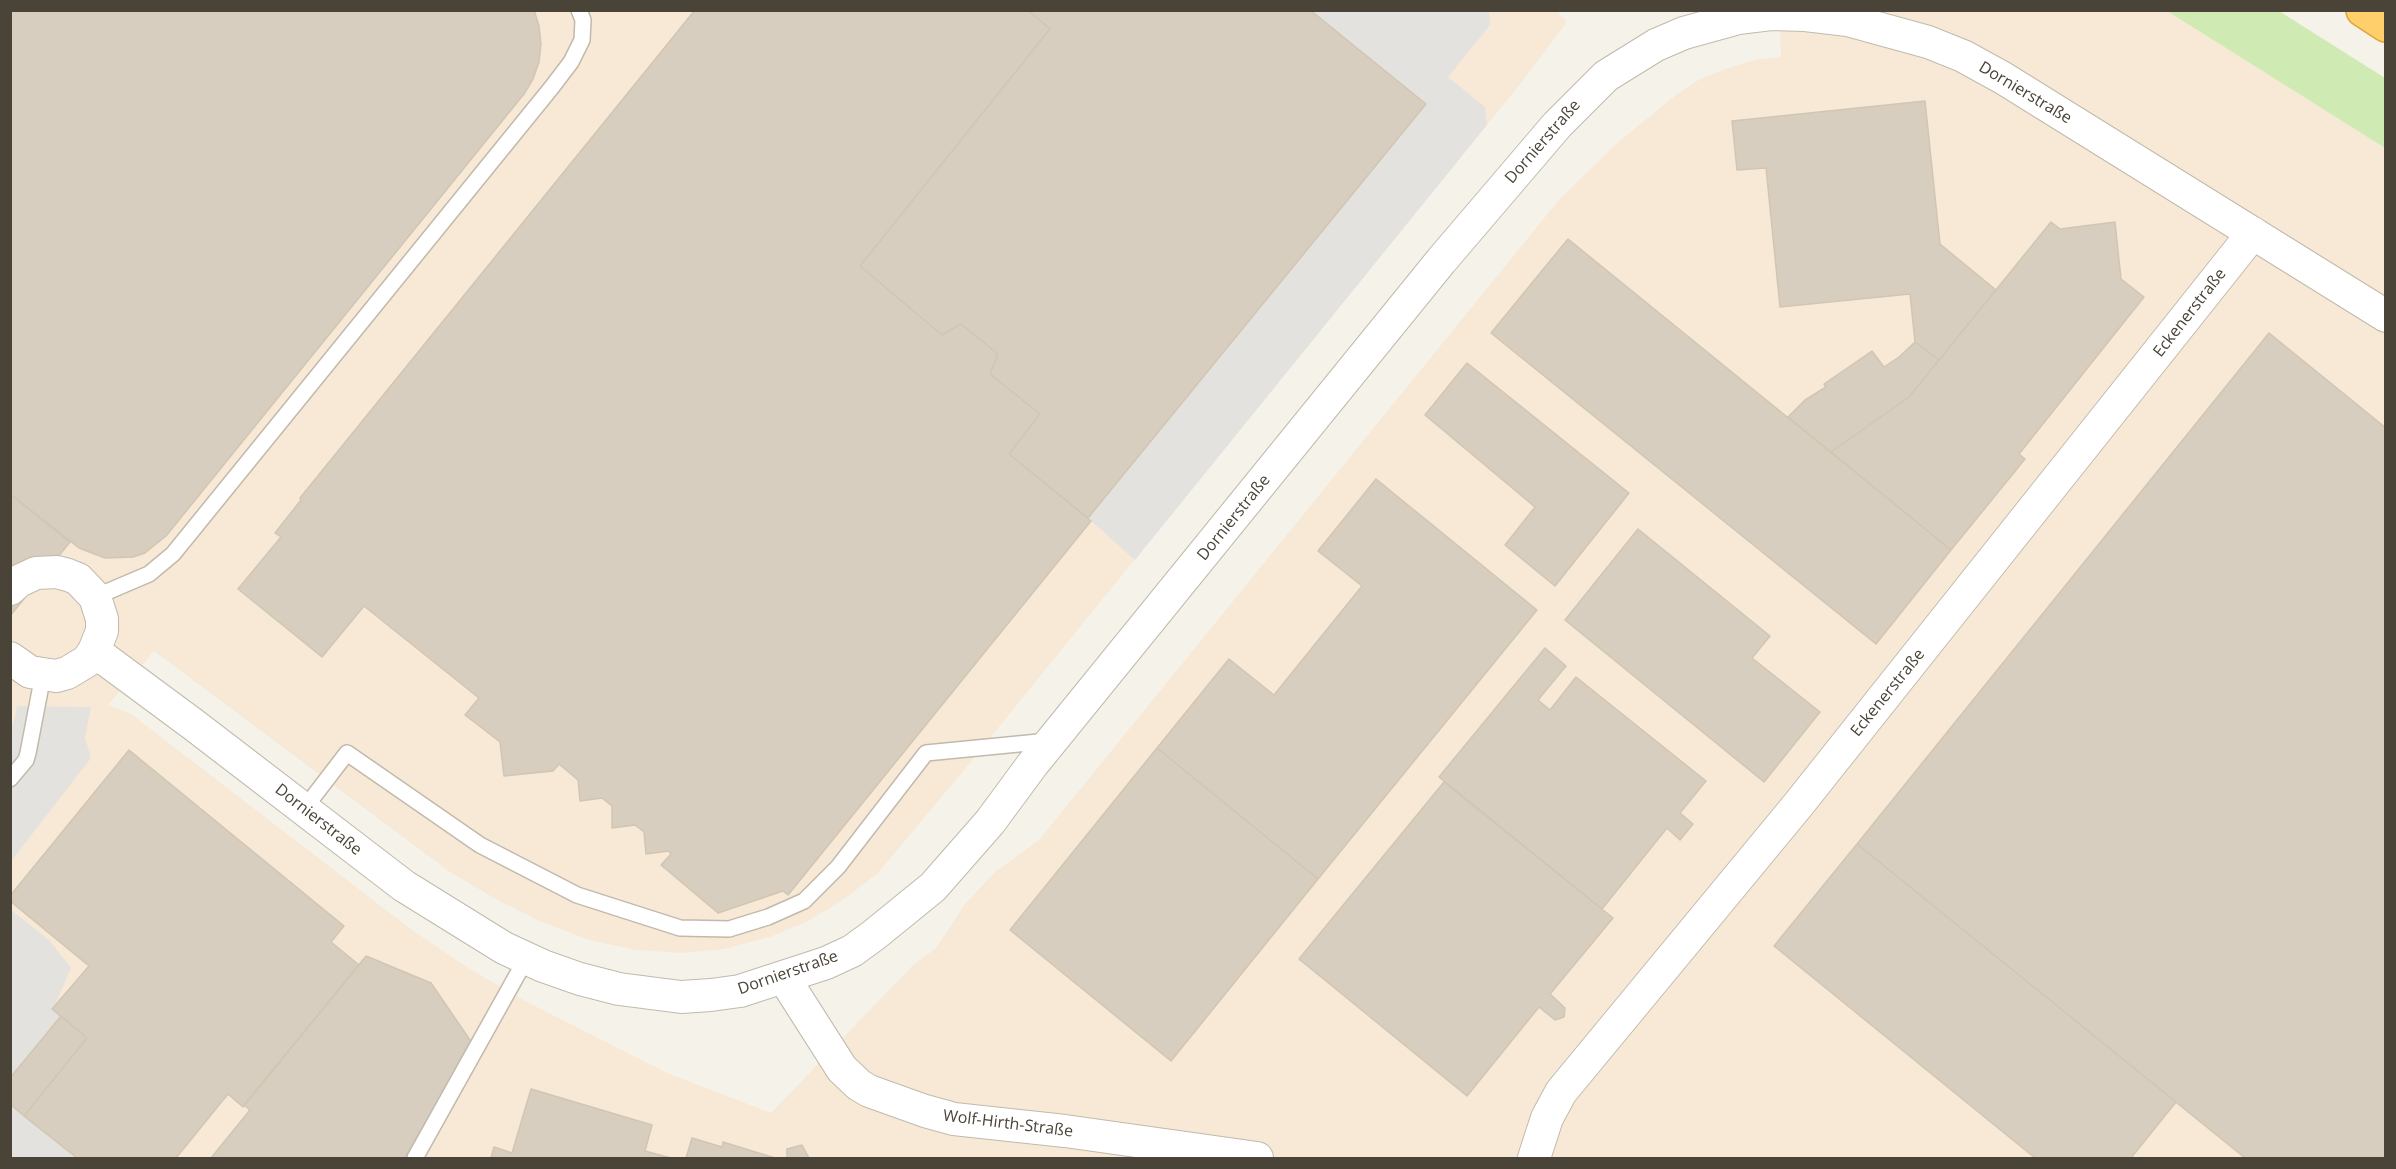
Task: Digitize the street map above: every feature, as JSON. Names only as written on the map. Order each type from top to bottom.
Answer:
[{"type":"highway","points":[[2363,10],[2385,25]]},
{"type":"street","name":"Dornierstraße","points":[[94,651],[404,886],[458,921],[526,959],[590,982],[651,994],[681,997],[740,991],[826,963],[852,951],[918,901],[990,822],[1052,741],[1441,261],[1557,124],[1606,76],[1656,45],[1684,33],[1738,18],[1771,14],[1805,15],[1848,20],[1928,42],[1963,56],[2003,78],[2385,316]]},
{"type":"street","name":"Eckenerstraße","points":[[1534,1158],[1547,1118],[1561,1092],[1798,805],[2253,233]]},
{"type":"street","points":[[10,589],[27,576],[57,572],[78,579],[95,597],[102,619],[102,631],[94,651],[87,661],[67,673],[43,675],[30,672],[10,658]]},
{"type":"street","name":"Wolf-Hirth-Straße","points":[[784,978],[842,1069],[860,1086],[925,1112],[954,1119],[1065,1131],[1257,1158]]},
{"type":"lane","points":[[95,597],[149,574],[173,554],[571,62],[582,40],[583,20],[579,10]]},
{"type":"lane","points":[[10,779],[26,760],[43,675]]},
{"type":"lane","points":[[304,810],[347,753],[480,845],[577,895],[680,928],[729,929],[768,917],[804,901],[837,867],[926,753],[1052,741]]},
{"type":"lane","points":[[415,1158],[526,959]]},
{"type":"shaded area","points":[[1556,10],[1567,22],[1525,78],[964,770],[878,873],[840,902],[806,922],[770,937],[724,949],[682,953],[636,950],[589,940],[540,921],[450,872],[154,651],[108,705],[131,714],[412,930],[470,969],[527,1002],[667,1073],[771,1113],[912,966],[936,948],[965,904],[995,872],[1039,840],[1558,201],[1617,143],[1676,95],[1700,79],[1755,60],[1781,57],[1780,11],[2167,11],[2385,148],[2385,1158],[11,1158],[10,11]]},
{"type":"shaded area","points":[[1028,11],[1489,11],[1490,25],[1448,77],[1485,107],[1487,125],[1135,560],[1088,518],[1009,454]]},
{"type":"shaded area","points":[[17,706],[91,707],[85,738],[91,758],[11,861],[10,740]]},
{"type":"shaded area","points":[[11,910],[49,940],[71,968],[53,1009],[61,1016],[11,1078]]},
{"type":"shaded area","points":[[10,1104],[24,1116],[77,1158],[11,1158]]},
{"type":"green space","points":[[2167,11],[2279,11],[2385,78],[2385,148]]},
{"type":"building","points":[[10,10],[534,10],[539,26],[541,44],[539,62],[524,94],[166,536],[145,553],[133,557],[105,558],[79,548],[10,494]]},
{"type":"building","points":[[695,10],[1028,10],[1050,29],[860,266],[942,335],[961,324],[998,354],[990,374],[1040,414],[1009,454],[1091,521],[788,895],[783,891],[718,913],[661,865],[671,854],[669,851],[646,854],[644,832],[635,825],[612,828],[612,806],[602,798],[580,801],[578,780],[559,764],[553,771],[504,776],[500,742],[465,715],[479,698],[364,606],[322,657],[238,589],[281,537],[275,533],[301,500],[300,498]]},
{"type":"building","points":[[1028,10],[1310,10],[1426,104],[1088,518],[1009,454],[1040,414],[990,374],[998,354],[961,324],[942,335],[860,266],[1050,29]]},
{"type":"building","points":[[1925,101],[1940,244],[1996,290],[1939,360],[1915,342],[1910,294],[1780,307],[1766,168],[1737,170],[1732,121]]},
{"type":"building","points":[[2051,222],[2060,229],[2115,222],[2121,279],[2144,297],[2019,454],[2025,459],[1951,550],[1831,452],[1909,397]]},
{"type":"building","points":[[1568,239],[1951,550],[1876,644],[1491,333]]},
{"type":"building","points":[[2269,333],[2386,428],[2386,1158],[2245,1158],[1857,844]]},
{"type":"building","points":[[1915,342],[1939,360],[1909,397],[1831,452],[1788,417],[1805,400],[1826,387],[1824,384],[1872,351],[1884,367]]},
{"type":"building","points":[[1467,363],[1629,493],[1555,586],[1505,545],[1535,507],[1425,415]]},
{"type":"building","points":[[1376,479],[1537,610],[1318,879],[1157,748],[1229,659],[1274,695],[1362,586],[1318,551]]},
{"type":"building","points":[[10,494],[70,542],[10,616]]},
{"type":"building","points":[[1638,529],[1770,636],[1752,658],[1820,712],[1764,782],[1565,620]]},
{"type":"building","points":[[1545,648],[1566,666],[1538,700],[1550,710],[1576,677],[1706,781],[1680,813],[1693,824],[1680,840],[1667,828],[1602,909],[1439,777]]},
{"type":"building","points":[[1157,748],[1318,879],[1171,1061],[1010,930]]},
{"type":"building","points":[[129,750],[344,926],[331,942],[359,965],[243,1107],[228,1094],[176,1158],[77,1158],[24,1116],[87,1038],[52,1009],[89,966],[10,901],[10,896]]},
{"type":"building","points":[[1444,782],[1613,918],[1550,994],[1565,1008],[1564,1017],[1555,1020],[1539,1007],[1467,1096],[1299,959]]},
{"type":"building","points":[[1857,844],[2176,1102],[2131,1158],[2035,1158],[1774,946]]},
{"type":"building","points":[[366,956],[431,983],[472,1043],[405,1158],[211,1158],[250,1110],[244,1105]]},
{"type":"building","points":[[61,1016],[87,1038],[24,1116],[10,1104],[10,1078]]},
{"type":"building","points":[[531,1089],[652,1125],[645,1151],[671,1158],[491,1158],[494,1147],[512,1153]]},
{"type":"building","points":[[692,1138],[722,1147],[723,1142],[775,1158],[686,1158]]},
{"type":"building","points":[[802,1145],[809,1158],[787,1158],[787,1149]]}]
